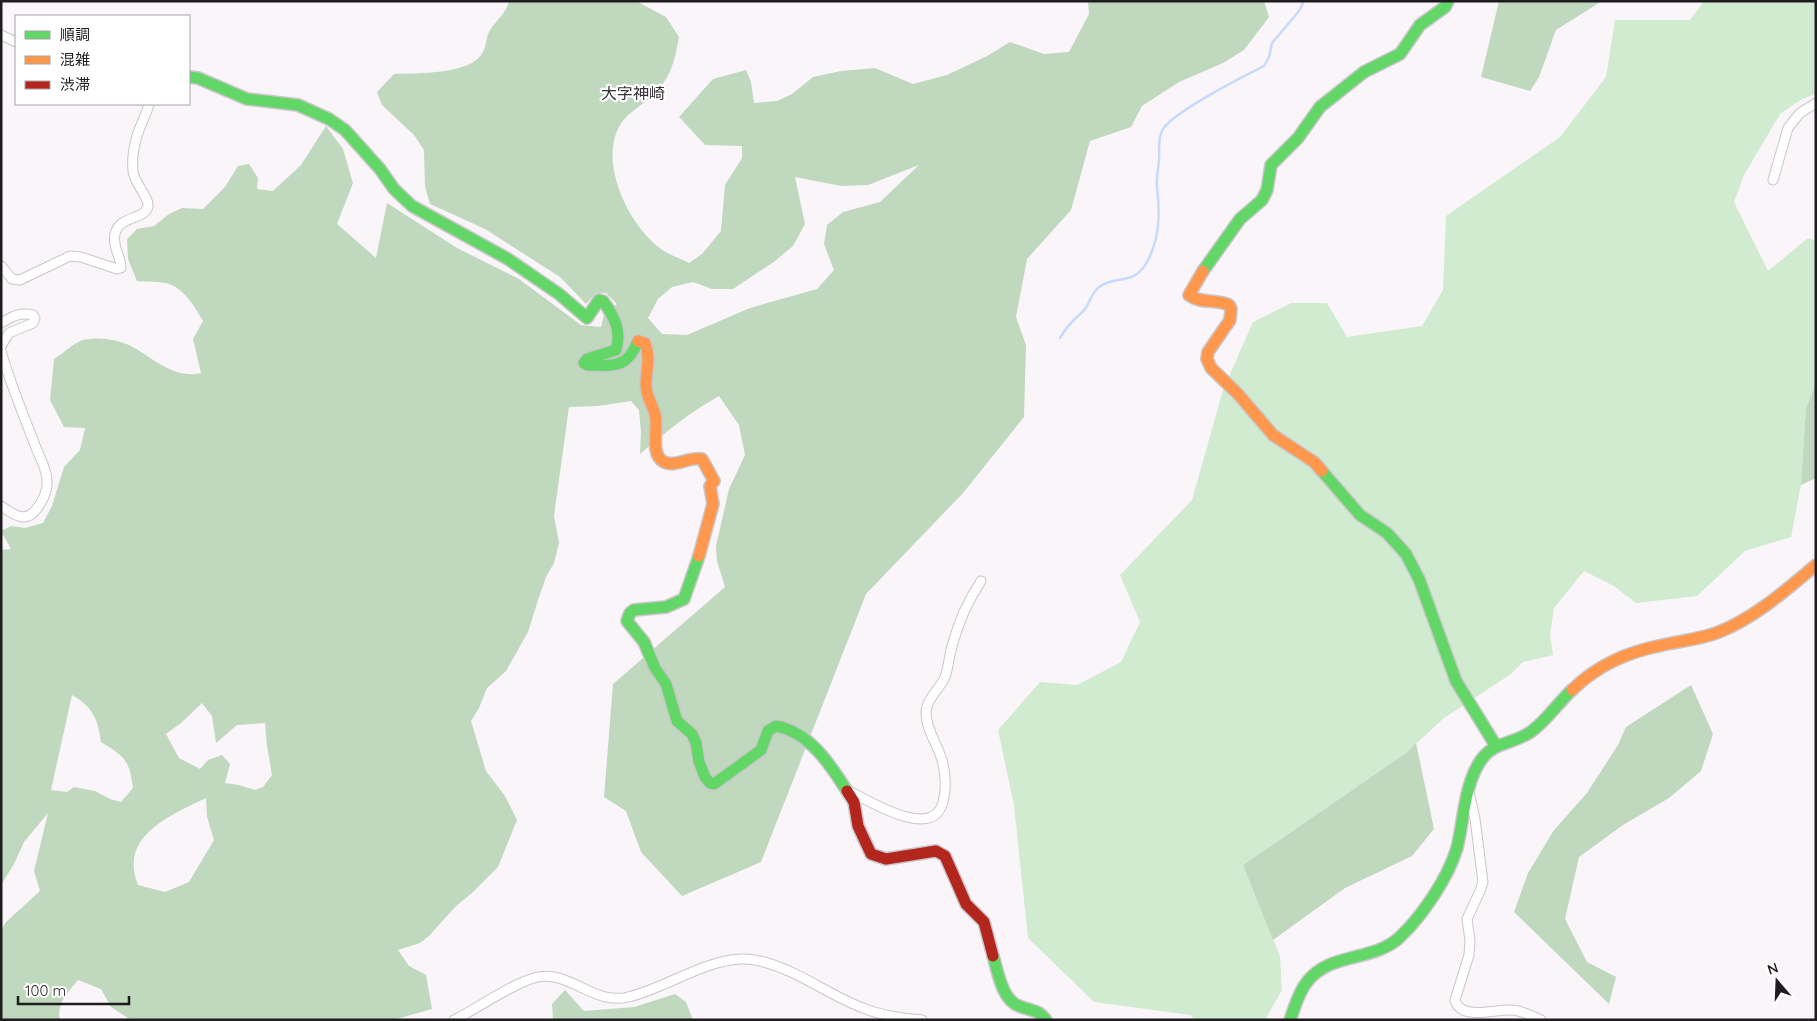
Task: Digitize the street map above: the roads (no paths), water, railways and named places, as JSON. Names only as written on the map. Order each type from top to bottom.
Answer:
[{"type":"street","points":[[1448,1],[1445,7],[1420,24],[1400,54],[1357,77],[1313,114],[1298,138],[1272,165],[1265,195],[1236,224],[1189,295],[1195,300],[1222,302],[1231,309],[1230,320],[1208,352],[1207,360],[1212,368],[1273,434],[1314,462],[1360,515],[1387,533],[1406,554],[1419,580],[1456,681],[1496,746]]},
{"type":"street","points":[[1,35],[15,42]]},
{"type":"street","points":[[190,77],[198,78],[247,99],[298,105],[329,120],[345,130],[380,169],[394,189],[412,206],[508,259],[559,294],[587,318],[599,300],[603,301],[618,329],[620,340],[616,350],[587,359],[584,363],[587,365],[617,366],[627,362],[635,351],[638,340],[645,343],[648,354],[646,386],[648,399],[656,418],[656,448],[660,458],[665,462],[673,463],[694,458],[702,459],[705,466],[713,474],[714,481],[710,486],[713,504],[701,550],[684,600],[667,608],[634,610],[628,617],[629,625],[644,642],[660,677],[666,684],[677,721],[692,734],[696,743],[699,762],[710,783],[714,784],[760,750],[771,728],[784,726],[799,736],[827,760],[847,790],[854,802],[858,826],[870,854],[886,859],[936,851],[944,856],[966,904],[984,922],[999,976],[1010,1001],[1018,1006],[1041,1013],[1046,1020]]},
{"type":"street","points":[[1773,180],[1788,128],[1800,113],[1816,103]]},
{"type":"street","points":[[1,266],[12,279],[20,280],[70,256],[81,257],[117,269],[121,268],[121,263],[114,249],[114,236],[117,228],[129,218],[139,216],[148,208],[148,204],[134,179],[132,169],[136,136],[144,121],[148,105]]},
{"type":"street","points":[[1,323],[18,314],[33,315],[35,318],[33,323],[9,333],[1,346]]},
{"type":"street","points":[[1,351],[46,473],[48,484],[38,509],[30,516],[24,518],[14,515],[1,506]]},
{"type":"street","points":[[1290,1020],[1304,986],[1315,973],[1338,962],[1382,951],[1393,944],[1436,889],[1453,858],[1469,792],[1480,760],[1488,751],[1528,734],[1580,682],[1604,665],[1640,650],[1703,637],[1730,627],[1761,608],[1816,566]]},
{"type":"street","points":[[847,790],[904,817],[918,820],[934,816],[942,806],[946,778],[926,714],[929,702],[945,677],[952,644],[964,611],[982,581]]},
{"type":"street","points":[[1469,792],[1475,819],[1483,882],[1466,919],[1470,941],[1468,955],[1455,1000],[1457,1007],[1464,1014],[1511,1010],[1541,1020]]},
{"type":"street","points":[[454,1020],[534,978],[552,976],[567,980],[584,990],[604,997],[627,998],[728,960],[747,958],[783,968],[864,1009],[896,1017],[922,1020]]},
{"type":"waterway","points":[[1060,338],[1085,309],[1099,287],[1105,283],[1136,275],[1147,262],[1157,235],[1159,206],[1157,180],[1159,142],[1162,131],[1178,115],[1192,106],[1264,66],[1269,57],[1272,43],[1299,11],[1304,1]]},
{"type":"district","name":"大字神崎","points":[[633,93]]}]
